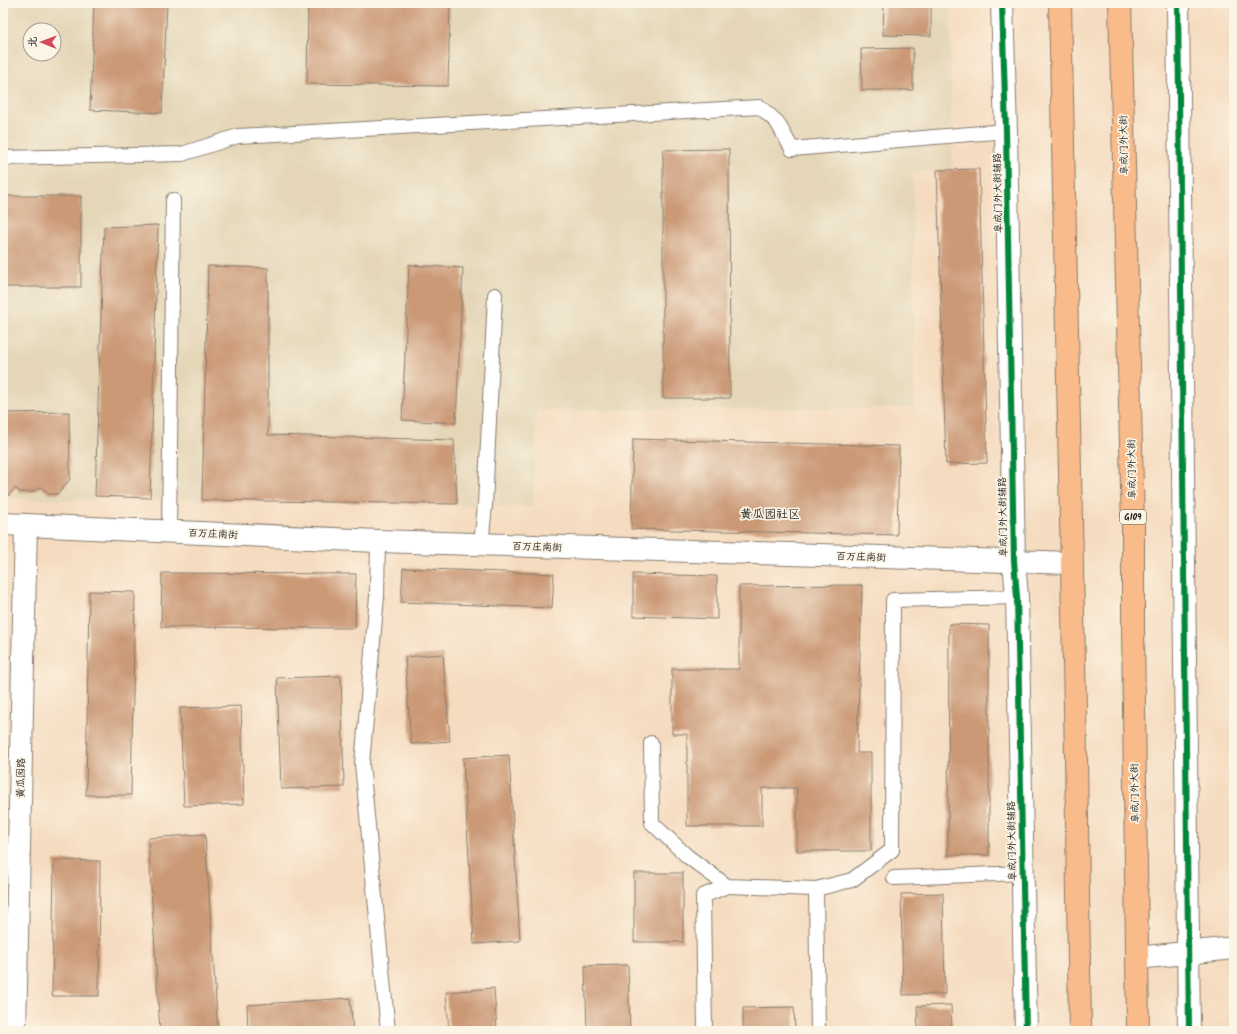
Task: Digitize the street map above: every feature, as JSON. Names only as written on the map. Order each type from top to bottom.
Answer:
[{"type":"highway","points":[[1060,3],[1076,763],[1080,1031]]},
{"type":"highway","name":"阜成门外大街","points":[[1120,3],[1133,527],[1138,1031]]},
{"type":"street","name":"阜成门外大街辅路","points":[[1002,3],[1026,1031]]},
{"type":"street","points":[[1178,3],[1189,1031]]},
{"type":"street","name":"百万庄南街","points":[[3,524],[378,542],[1071,563]]},
{"type":"street","name":"黄瓜园路","points":[[15,1031],[26,525]]},
{"type":"street","points":[[1137,958],[1234,948]]},
{"type":"lane","points":[[3,158],[182,154],[238,136],[760,107],[777,122],[792,148],[1006,131]]},
{"type":"lane","points":[[169,532],[173,200]]},
{"type":"lane","points":[[481,545],[485,505],[495,295]]},
{"type":"lane","points":[[378,542],[378,596],[362,764],[388,1031]]},
{"type":"lane","points":[[705,1031],[703,896],[727,886],[816,889],[852,880],[892,850],[893,600],[1017,597]]},
{"type":"lane","points":[[651,743],[652,822],[686,856],[727,886]]},
{"type":"lane","points":[[894,878],[1023,873]]},
{"type":"lane","points":[[816,889],[818,1031]]},
{"type":"shaded area","points":[[3,3],[950,3],[952,168],[913,173],[914,408],[536,410],[533,507],[202,500],[96,496],[94,501],[3,498]]},
{"type":"building","points":[[94,3],[167,3],[162,113],[90,110]]},
{"type":"building","points":[[308,3],[450,3],[448,86],[307,84]]},
{"type":"building","points":[[884,3],[931,3],[931,36],[883,35]]},
{"type":"building","points":[[913,48],[913,90],[862,90],[861,49]]},
{"type":"building","points":[[729,149],[730,398],[663,398],[663,150]]},
{"type":"building","points":[[979,169],[987,463],[946,464],[937,170]]},
{"type":"building","points":[[3,196],[81,196],[81,287],[3,287]]},
{"type":"building","points":[[158,225],[150,498],[95,496],[104,227]]},
{"type":"building","points":[[409,265],[463,268],[456,423],[402,420]]},
{"type":"building","points":[[208,266],[268,268],[268,435],[454,440],[457,504],[202,500]]},
{"type":"building","points":[[69,412],[70,479],[58,494],[49,494],[41,487],[32,492],[20,492],[15,488],[9,495],[3,494],[3,413]]},
{"type":"building","points":[[633,439],[899,446],[897,535],[631,529]]},
{"type":"building","points":[[403,568],[554,574],[552,608],[401,602]]},
{"type":"building","points":[[162,573],[356,574],[355,628],[161,627]]},
{"type":"building","points":[[633,574],[717,576],[717,619],[633,616]]},
{"type":"building","points":[[862,585],[857,753],[871,753],[871,851],[797,851],[797,788],[762,788],[762,826],[687,826],[687,734],[672,734],[672,669],[739,669],[739,586]]},
{"type":"building","points":[[89,591],[135,592],[131,795],[86,795]]},
{"type":"building","points":[[949,624],[989,625],[989,855],[948,855]]},
{"type":"building","points":[[443,654],[450,741],[411,744],[405,657]]},
{"type":"building","points":[[341,676],[344,787],[281,789],[277,678]]},
{"type":"building","points":[[241,706],[244,804],[184,806],[180,708]]},
{"type":"building","points":[[509,755],[520,941],[474,944],[463,758]]},
{"type":"building","points":[[205,834],[218,1031],[160,1031],[148,838]]},
{"type":"building","points":[[54,860],[100,861],[99,996],[52,996]]},
{"type":"building","points":[[634,873],[683,873],[683,942],[634,942]]},
{"type":"building","points":[[943,893],[945,994],[903,995],[901,894]]},
{"type":"building","points":[[628,965],[630,1031],[587,1031],[585,966]]},
{"type":"building","points":[[494,988],[497,1031],[449,1031],[446,992]]},
{"type":"building","points":[[350,998],[353,1031],[248,1031],[247,1005]]},
{"type":"building","points":[[951,1005],[952,1031],[918,1031],[917,1006]]},
{"type":"building","points":[[794,1007],[795,1031],[743,1031],[743,1008]]},
{"type":"cycle path","points":[[1002,3],[1026,1031]]},
{"type":"cycle path","points":[[1178,3],[1189,1031]]},
{"type":"district","name":"黄瓜园社区","points":[[770,514]]}]
